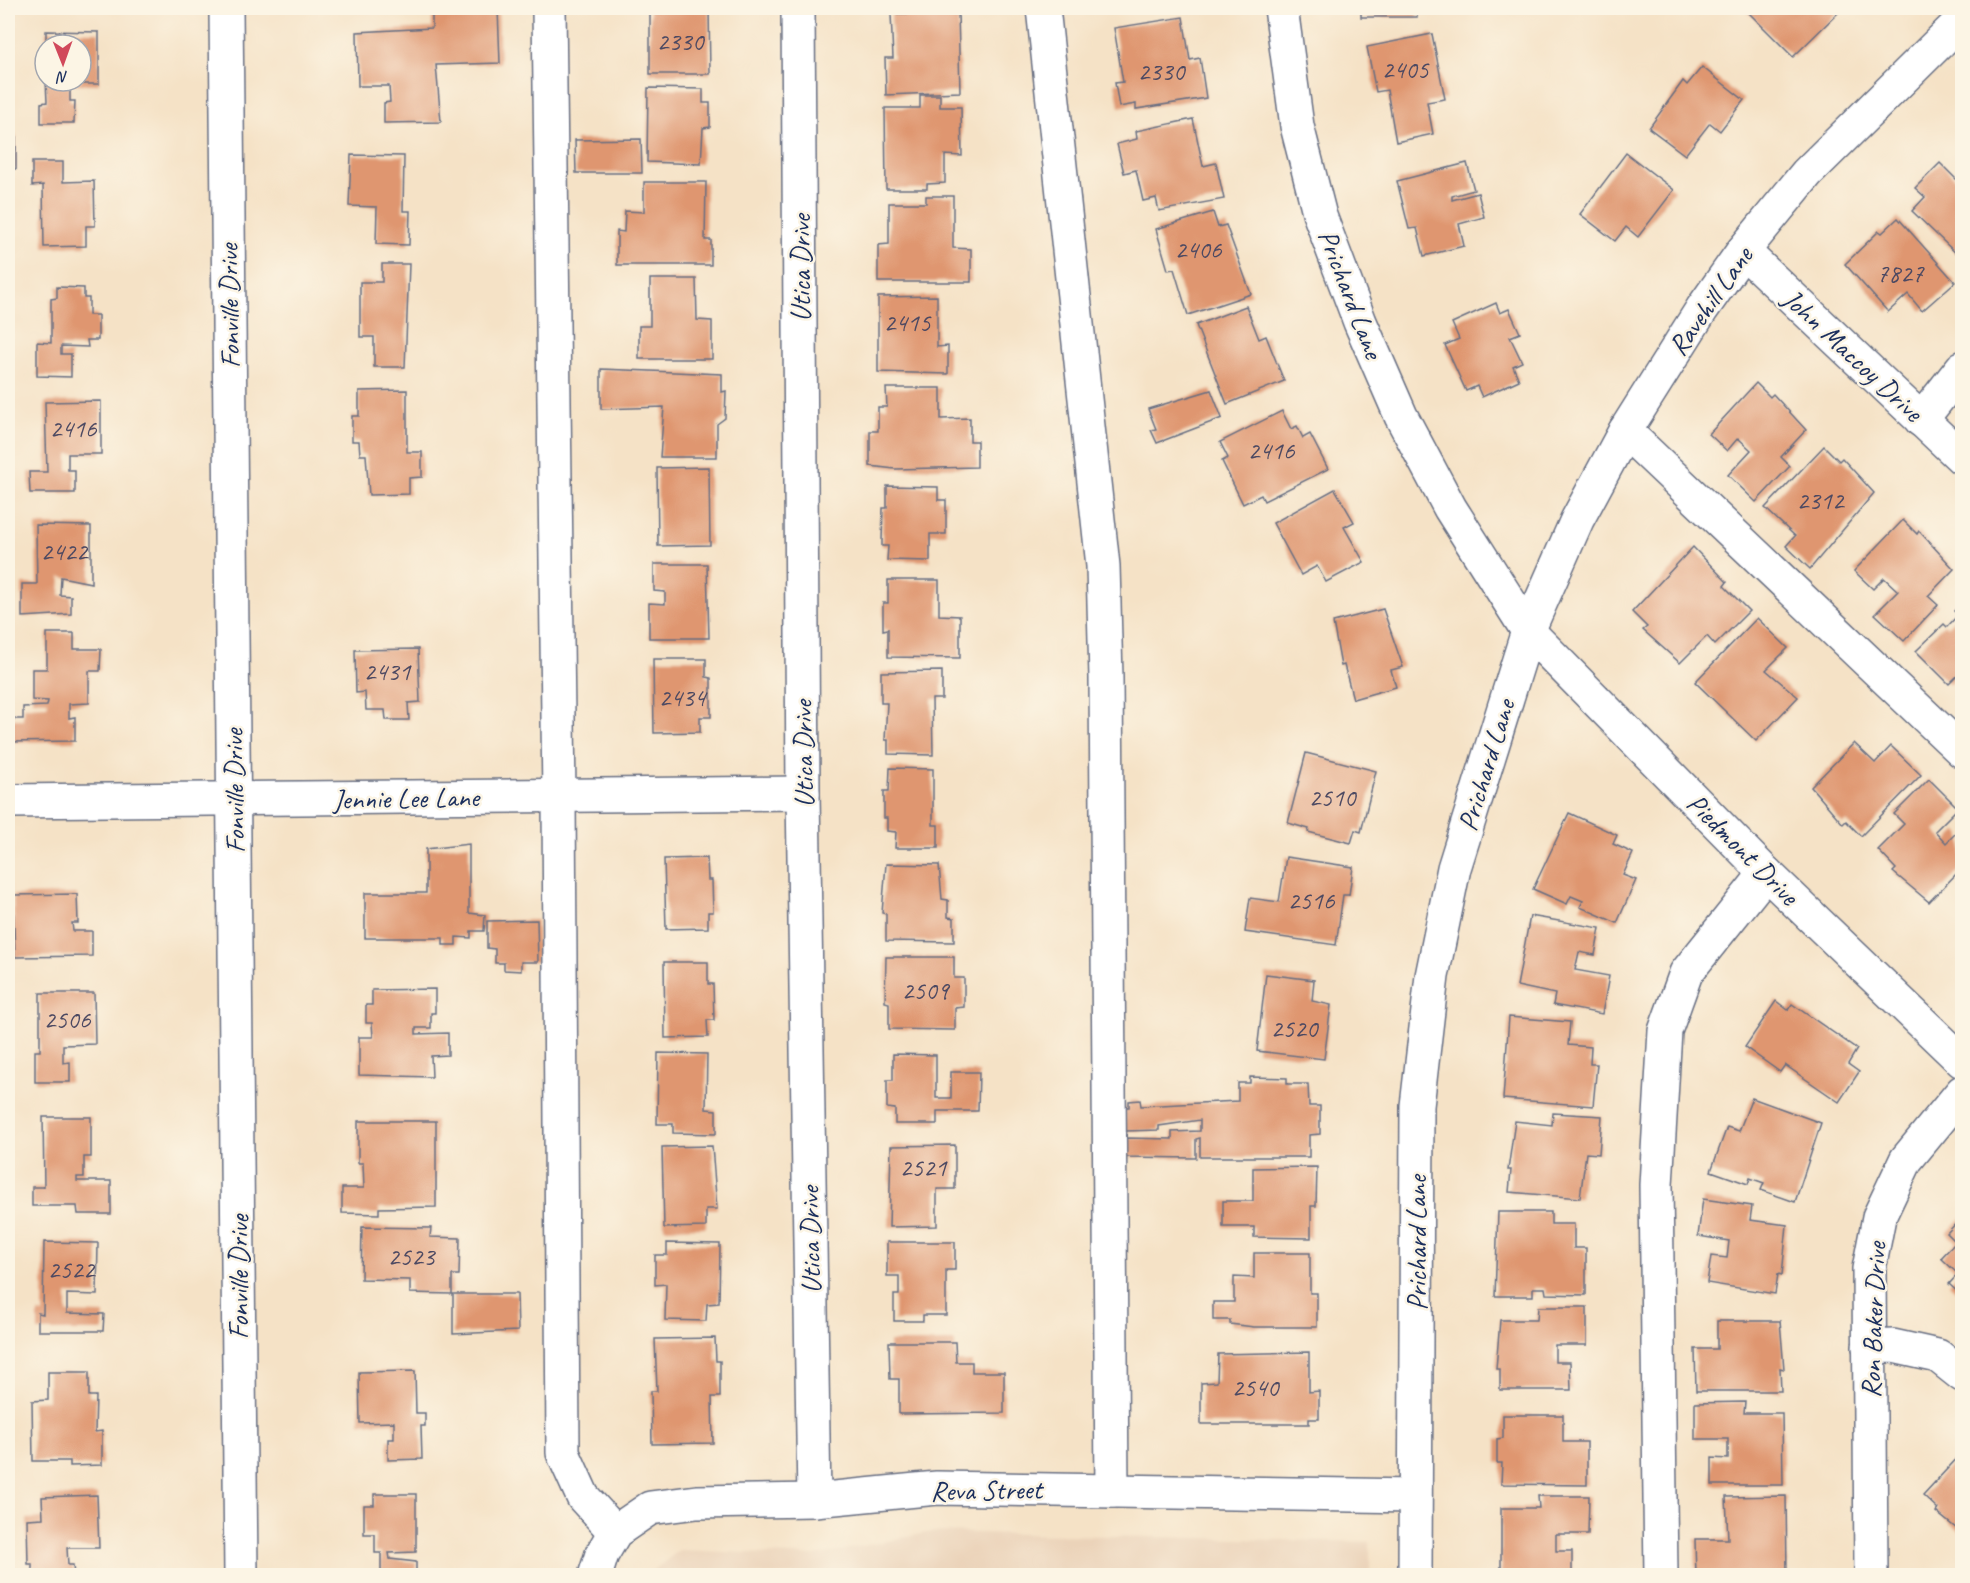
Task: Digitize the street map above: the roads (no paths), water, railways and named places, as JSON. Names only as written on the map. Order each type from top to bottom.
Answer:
[{"type":"street","name":"Fonville Drive","points":[[226,8],[241,1575]]},
{"type":"street","points":[[549,8],[559,796],[563,1453],[583,1497],[615,1532]]},
{"type":"street","name":"Utica Drive","points":[[798,8],[804,793],[814,1500]]},
{"type":"street","points":[[1043,8],[1103,566],[1107,678],[1112,1491]]},
{"type":"street","name":"Prichard Lane","points":[[1281,8],[1297,126],[1320,216],[1360,322],[1401,416],[1450,508],[1528,632],[1455,868],[1432,976],[1417,1106],[1414,1575]]},
{"type":"street","name":"Ravehill Lane","points":[[1528,632],[1577,520],[1625,431],[1696,318],[1743,251],[1807,174],[1956,16]]},
{"type":"street","name":"John Maccoy Drive","points":[[1743,251],[1962,458]]},
{"type":"street","points":[[1921,420],[1962,368]]},
{"type":"street","points":[[1625,431],[1962,751]]},
{"type":"street","name":"Piedmont Drive","points":[[1528,632],[1766,873],[1962,1061]]},
{"type":"street","name":"Jennie Lee Lane","points":[[8,801],[234,801],[804,793]]},
{"type":"street","points":[[1660,1575],[1656,1185],[1665,1031],[1686,973],[1766,873]]},
{"type":"street","name":"Ron Baker Drive","points":[[1871,1575],[1869,1269],[1879,1217],[1906,1160],[1962,1092]]},
{"type":"street","points":[[1869,1347],[1893,1346],[1938,1356],[1962,1375]]},
{"type":"street","name":"Reva Street","points":[[595,1575],[602,1554],[615,1532],[650,1508],[697,1502],[814,1500],[937,1488],[1414,1496]]}]
